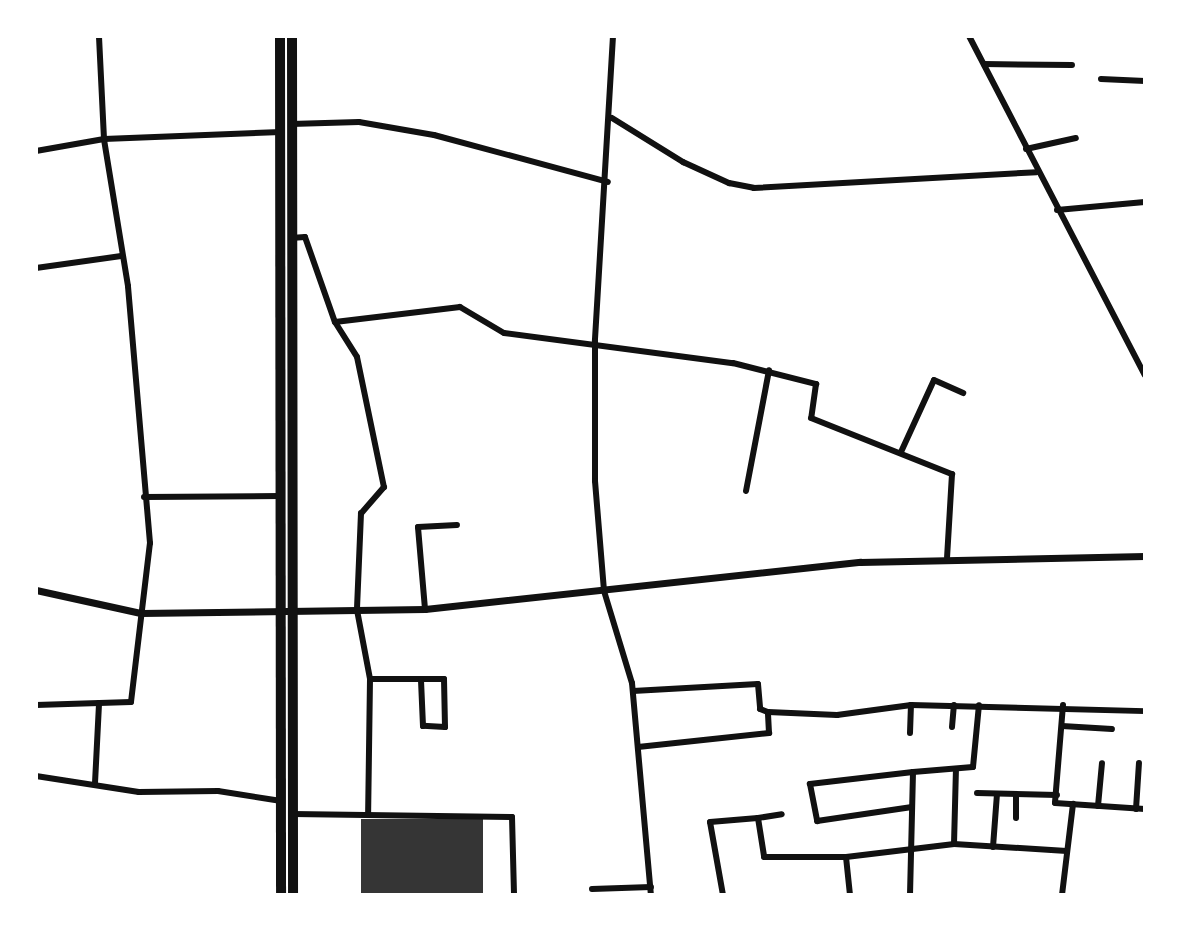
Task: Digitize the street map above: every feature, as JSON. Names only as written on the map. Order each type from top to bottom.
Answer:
[{"type":"highway","points":[[280,36],[281,895]]},
{"type":"highway","points":[[292,36],[293,895]]},
{"type":"street","points":[[36,705],[131,702],[150,543],[128,286],[104,139],[99,36]]},
{"type":"street","points":[[613,36],[612,118],[595,341],[595,481],[604,591],[633,691],[651,895]]},
{"type":"street","points":[[969,36],[1145,375]]},
{"type":"street","points":[[984,64],[1072,65]]},
{"type":"street","points":[[1101,79],[1145,81]]},
{"type":"street","points":[[612,118],[683,162],[729,183],[754,188],[1037,172]]},
{"type":"street","points":[[291,124],[359,122],[434,135],[608,182]]},
{"type":"street","points":[[36,151],[104,139],[281,132]]},
{"type":"street","points":[[1026,149],[1076,138]]},
{"type":"street","points":[[1057,210],[1145,202]]},
{"type":"street","points":[[291,238],[305,237],[335,322],[357,357],[384,487],[361,513],[357,610],[370,679],[368,814]]},
{"type":"street","points":[[36,268],[121,256]]},
{"type":"street","points":[[335,322],[460,307],[504,333],[595,341],[769,370],[816,384],[811,418],[952,474],[947,557]]},
{"type":"street","points":[[746,491],[769,370]]},
{"type":"street","points":[[901,452],[934,380],[963,393]]},
{"type":"street","points":[[144,497],[280,496]]},
{"type":"street","points":[[425,609],[418,527],[457,525]]},
{"type":"street","points":[[36,590],[141,613],[425,609],[604,591],[726,574],[947,557],[1145,556]]},
{"type":"street","points":[[370,679],[444,679],[445,727],[423,726],[421,680]]},
{"type":"street","points":[[633,691],[758,684],[760,709],[837,715],[911,705],[1063,705],[1145,711]]},
{"type":"street","points":[[95,783],[99,703]]},
{"type":"street","points":[[910,733],[911,705]]},
{"type":"street","points":[[952,727],[954,705]]},
{"type":"street","points":[[912,807],[817,821],[810,784],[973,767],[979,705]]},
{"type":"street","points":[[1063,705],[1055,803],[1145,809]]},
{"type":"street","points":[[638,747],[769,733],[768,712]]},
{"type":"street","points":[[1062,726],[1112,729]]},
{"type":"street","points":[[1098,806],[1102,763]]},
{"type":"street","points":[[1136,809],[1139,763]]},
{"type":"street","points":[[954,844],[956,770]]},
{"type":"street","points":[[910,895],[913,772]]},
{"type":"street","points":[[36,776],[139,792],[218,791],[281,801]]},
{"type":"street","points":[[977,793],[1057,795]]},
{"type":"street","points":[[993,847],[997,794]]},
{"type":"street","points":[[1016,794],[1016,818]]},
{"type":"street","points":[[1062,895],[1073,804]]},
{"type":"street","points":[[293,814],[512,817],[514,895]]},
{"type":"street","points":[[723,895],[710,822],[782,814]]},
{"type":"street","points":[[758,818],[764,857],[846,857],[954,844],[1067,851]]},
{"type":"street","points":[[846,857],[850,895]]},
{"type":"street","points":[[592,889],[651,887]]},
{"type":"building","points":[[361,819],[483,819],[483,895],[361,895]]}]
